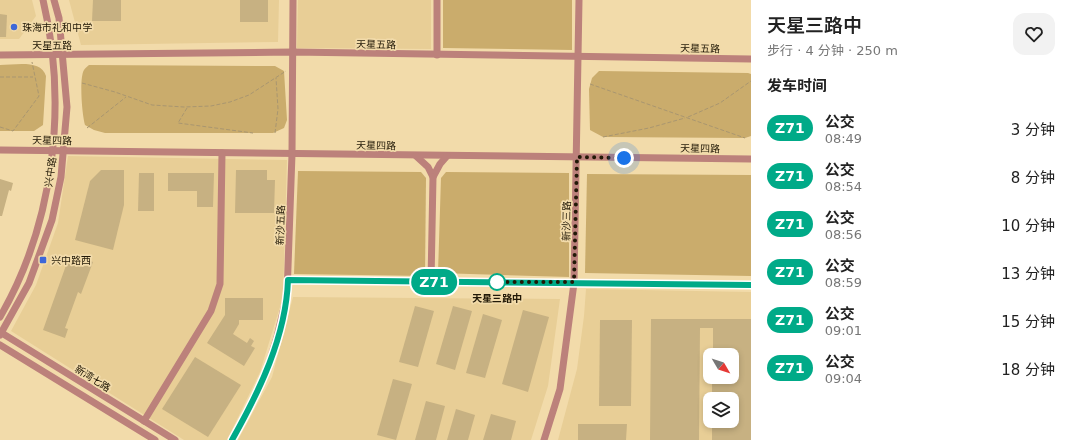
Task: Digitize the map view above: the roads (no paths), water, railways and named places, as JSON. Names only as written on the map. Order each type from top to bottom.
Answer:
[{"type":"street","name":"兴中路","points":[[0,317],[16,290],[34,240],[49,181],[56,96],[50,30],[43,0]]},
{"type":"street","name":"兴中路","points":[[0,334],[29,283],[52,220],[61,177],[67,107],[59,18],[54,0]]},
{"type":"street","name":"新沙五路","points":[[232,440],[265,376],[277,337],[287,295],[292,154],[293,0]]},
{"type":"street","points":[[437,0],[437,55]]},
{"type":"street","name":"新沙三路","points":[[544,440],[560,389],[574,282],[579,0]]},
{"type":"street","name":"天星五路","points":[[0,55],[52,56],[292,52],[751,59]]},
{"type":"street","name":"天星四路","points":[[0,150],[751,159]]},
{"type":"street","points":[[144,421],[211,311],[216,298],[220,284],[222,153]]},
{"type":"street","points":[[416,156],[428,167],[433,177]]},
{"type":"street","points":[[431,282],[433,177],[440,164],[447,156]]},
{"type":"street","points":[[288,280],[751,285]]},
{"type":"street","name":"新湾七路","points":[[0,334],[175,440]]},
{"type":"street","name":"新湾七路","points":[[0,345],[155,440]]},
{"type":"place","name":"珠海市礼和中学","points":[[14,27]]},
{"type":"place","name":"兴中路西","points":[[43,260]]},
{"type":"place","name":"天星三路中","points":[[497,282]]}]
